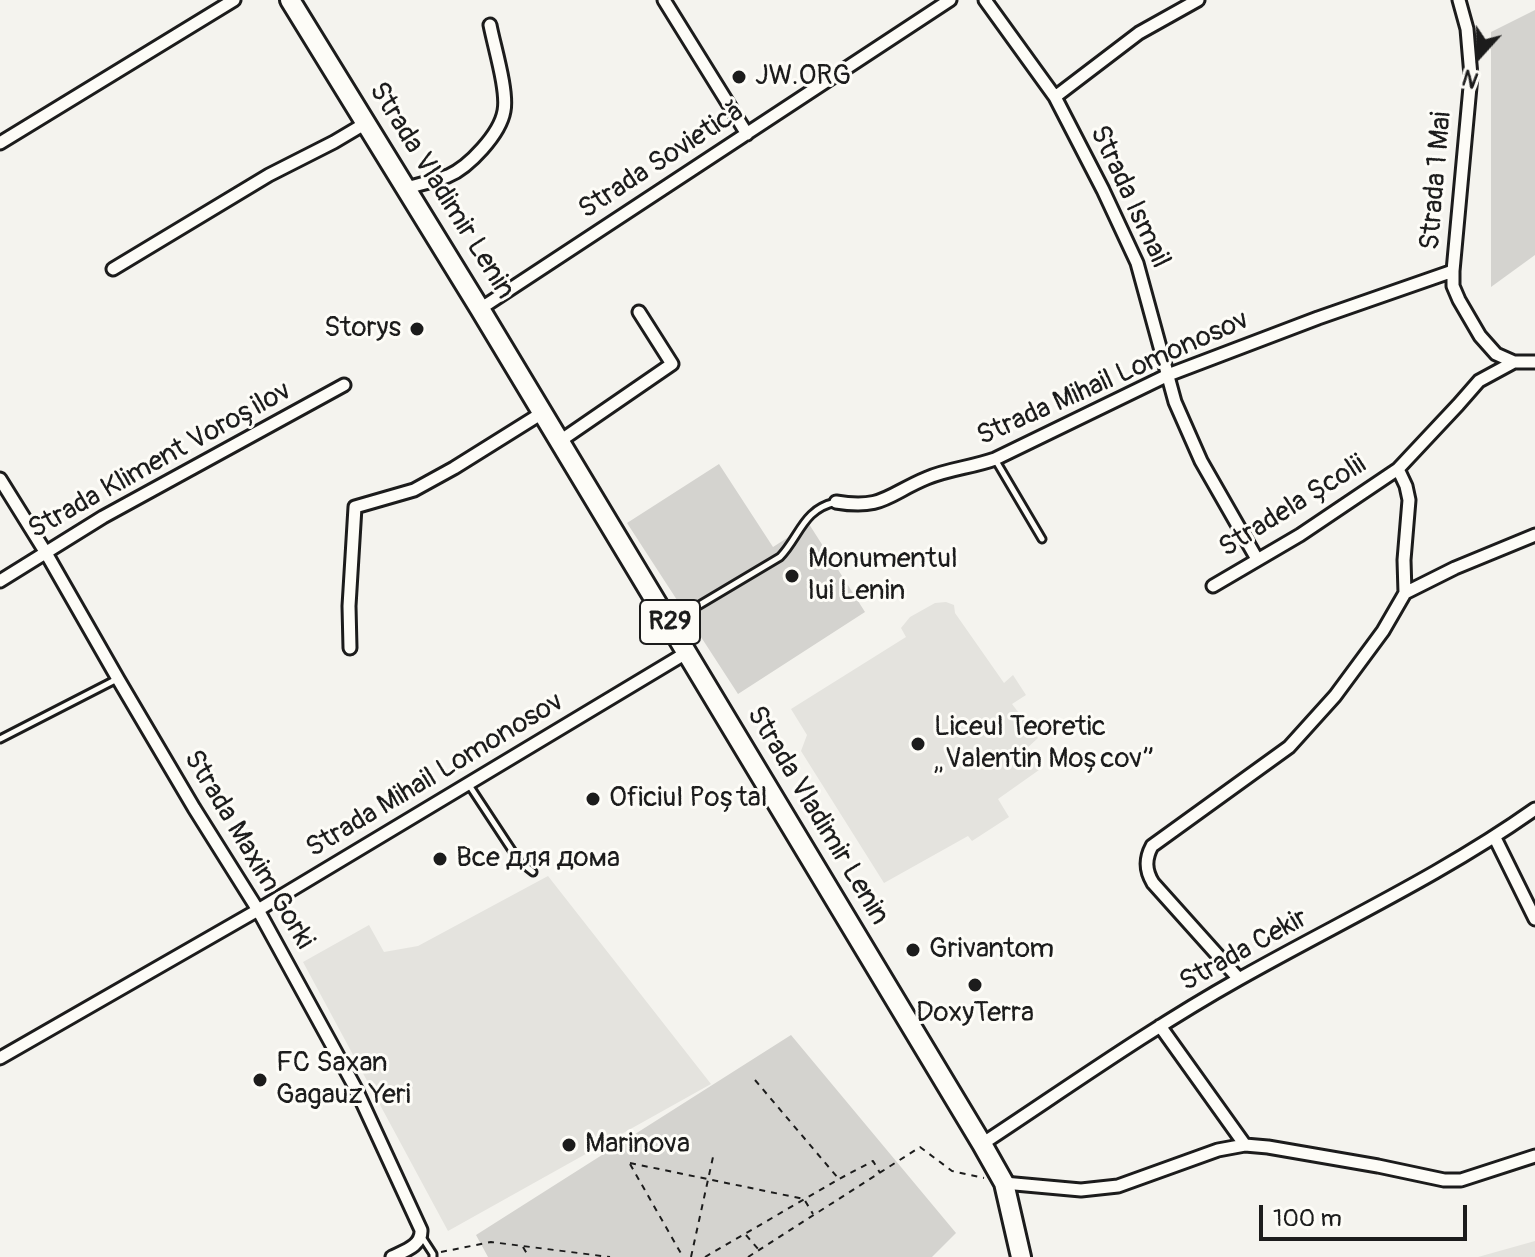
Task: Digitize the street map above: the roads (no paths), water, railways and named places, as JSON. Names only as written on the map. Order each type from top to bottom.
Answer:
[{"type":"main road","name":"Strada Vladimir Lenin","points":[[290,0],[670,622],[982,1144],[1004,1183],[1021,1257]]},
{"type":"street","points":[[0,143],[234,0]]},
{"type":"street","points":[[664,0],[747,134]]},
{"type":"street","name":"Strada Sovietică","points":[[480,309],[950,0]]},
{"type":"street","name":"Strada Ismail","points":[[985,0],[1055,97],[1103,190],[1137,263],[1175,402],[1201,461],[1257,559]]},
{"type":"street","points":[[1055,97],[1139,33],[1198,0]]},
{"type":"street","name":"Strada 1 Mai","points":[[1453,271],[1471,76],[1467,29],[1459,0]]},
{"type":"street","points":[[406,188],[451,175],[475,156],[499,126],[505,109],[504,96],[490,25]]},
{"type":"street","points":[[113,269],[269,175],[366,123]]},
{"type":"street","points":[[1453,271],[1453,286],[1480,336],[1496,354],[1514,362],[1535,362]]},
{"type":"street","name":"Strada Mihail Lomonosov","points":[[836,502],[865,505],[880,502],[928,478],[995,459],[1168,375],[1453,271]]},
{"type":"street","points":[[560,441],[672,364],[639,312]]},
{"type":"street","name":"Stradela Școlii","points":[[1213,586],[1300,535],[1398,469],[1479,381],[1514,362]]},
{"type":"street","name":"Strada Kliment Voroșilov","points":[[0,581],[103,517],[344,385]]},
{"type":"street","points":[[350,648],[349,606],[355,507],[414,490],[542,413]]},
{"type":"street","points":[[1239,979],[1153,883],[1146,866],[1147,855],[1152,846],[1289,747],[1335,696],[1383,631],[1405,593],[1404,560],[1409,500],[1398,469]]},
{"type":"street","name":"Strada Maxim Gorki","points":[[0,479],[194,808],[258,910],[356,1089],[418,1222],[421,1236]]},
{"type":"street","points":[[1405,593],[1455,568],[1535,535]]},
{"type":"street","name":"Strada Mihail Lomonosov","points":[[0,1058],[258,910],[686,653]]},
{"type":"street","name":"Strada Cekir","points":[[982,1144],[1160,1026],[1495,838],[1535,809]]},
{"type":"street","points":[[1495,838],[1535,919]]},
{"type":"street","points":[[1160,1026],[1245,1145]]},
{"type":"street","points":[[1004,1183],[1081,1190],[1118,1186],[1218,1150],[1245,1145],[1444,1180],[1461,1180],[1535,1156]]},
{"type":"street","points":[[392,1257],[417,1243],[421,1236]]},
{"type":"lane","points":[[995,459],[1042,539]]},
{"type":"lane","points":[[670,622],[780,557],[807,517],[836,502]]},
{"type":"lane","points":[[0,739],[118,679]]},
{"type":"lane","points":[[468,784],[519,861],[533,872]]},
{"type":"lane","name":"Strada Maxim Gorki","points":[[421,1236],[433,1255]]},
{"type":"place","name":"JW.ORG","points":[[739,77]]},
{"type":"place","name":"Storys","points":[[417,329]]},
{"type":"place","name":"Monumentul lui Lenin","points":[[792,576]]},
{"type":"place","name":"Liceul Teoretic „Valentin Moșcov”","points":[[918,744]]},
{"type":"place","name":"Oficiul Poștal","points":[[593,799]]},
{"type":"place","name":"Все для дома","points":[[440,859]]},
{"type":"place","name":"Grivantom","points":[[913,950]]},
{"type":"place","name":"DoxyTerra","points":[[975,985]]},
{"type":"place","name":"FC Saxan Gagauz Yeri","points":[[260,1080]]},
{"type":"place","name":"Marinova","points":[[569,1145]]}]
